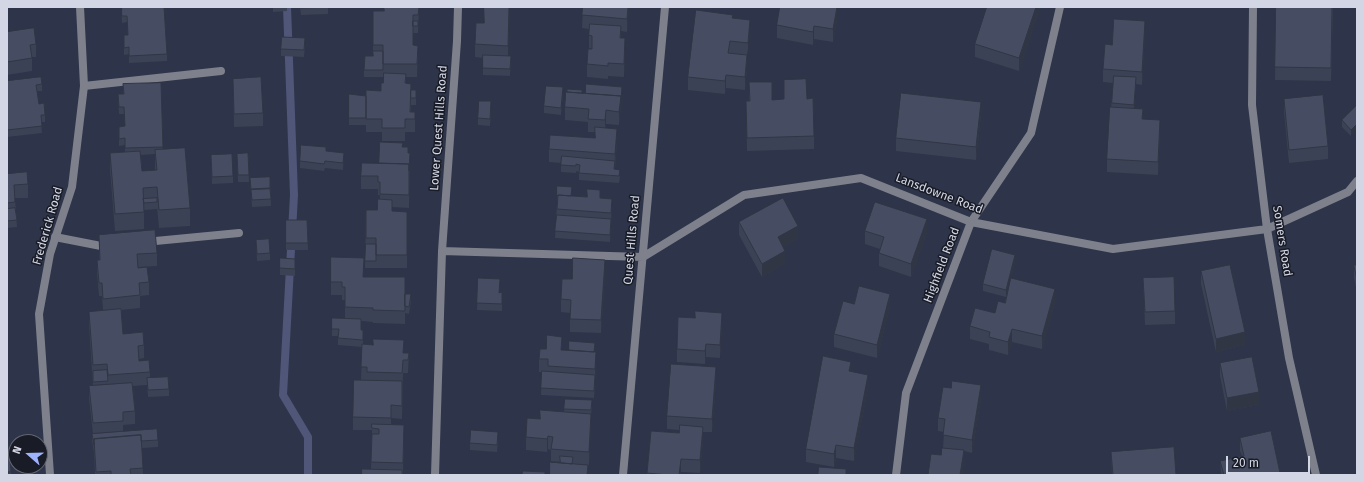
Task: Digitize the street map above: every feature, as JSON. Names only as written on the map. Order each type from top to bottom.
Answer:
[{"type":"street","name":"Frederick Road","points":[[50,475],[39,314],[50,254],[72,187],[84,86],[80,7]]},
{"type":"street","name":"Lower Quest Hills Road","points":[[435,475],[442,251],[457,41],[458,7]]},
{"type":"street","name":"Quest Hills Road","points":[[623,475],[665,7]]},
{"type":"street","name":"Highfield Road","points":[[896,475],[906,393],[971,222],[1032,133],[1060,7]]},
{"type":"street","name":"Somers Road","points":[[1253,7],[1252,105],[1267,229],[1289,358],[1316,475]]},
{"type":"street","points":[[84,86],[221,71]]},
{"type":"street","name":"Lansdowne Road","points":[[643,257],[744,195],[861,178],[971,222],[1113,250],[1267,229],[1348,192],[1357,182]]},
{"type":"street","points":[[140,243],[239,233]]},
{"type":"street","points":[[55,237],[101,246],[117,245]]},
{"type":"street","points":[[442,251],[643,257]]},
{"type":"building","points":[[122,7],[164,7],[167,54],[129,56],[129,47],[124,48],[124,35],[128,35],[127,16],[122,16]]},
{"type":"building","points":[[301,7],[328,7],[301,8]]},
{"type":"building","points":[[384,7],[419,7],[418,15],[413,15],[413,45],[418,46],[417,64],[383,64],[383,45],[373,45],[373,11],[384,11]]},
{"type":"building","points":[[484,7],[509,7],[508,46],[475,44],[476,23],[484,23]]},
{"type":"building","points":[[583,7],[628,7],[627,19],[582,15]]},
{"type":"building","points":[[780,7],[837,7],[833,29],[814,26],[813,32],[777,25]]},
{"type":"building","points":[[987,7],[1036,7],[1019,58],[975,44]]},
{"type":"building","points":[[1276,7],[1332,7],[1331,68],[1275,67]]},
{"type":"building","points":[[696,10],[733,15],[732,18],[750,20],[748,43],[730,41],[728,53],[747,55],[745,77],[726,75],[725,81],[688,77]]},
{"type":"building","points":[[1114,19],[1145,21],[1142,72],[1103,69],[1105,44],[1112,45]]},
{"type":"building","points":[[413,21],[418,21],[418,26],[413,26]]},
{"type":"building","points":[[590,24],[621,26],[620,38],[625,38],[624,64],[608,63],[608,66],[587,64],[588,49],[592,49],[592,36],[589,35]]},
{"type":"building","points":[[34,28],[36,44],[30,45],[32,58],[7,62],[7,32]]},
{"type":"building","points":[[282,37],[305,38],[304,50],[281,49]]},
{"type":"building","points":[[373,51],[383,51],[383,70],[364,70],[365,56],[373,56]]},
{"type":"building","points":[[483,55],[511,56],[510,69],[483,68]]},
{"type":"building","points":[[384,73],[406,74],[405,83],[411,84],[410,112],[415,112],[415,119],[405,119],[405,128],[382,128],[382,119],[366,119],[366,90],[381,91],[381,83],[383,83]]},
{"type":"building","points":[[1114,76],[1136,77],[1134,105],[1112,103]]},
{"type":"building","points":[[41,77],[42,84],[36,85],[39,104],[44,103],[45,115],[41,115],[42,126],[7,130],[7,81]]},
{"type":"building","points":[[261,77],[263,113],[234,114],[233,79]]},
{"type":"building","points":[[806,79],[807,99],[813,98],[814,136],[747,138],[746,101],[750,101],[749,82],[772,82],[772,100],[784,99],[784,80]]},
{"type":"building","points":[[161,83],[163,147],[125,148],[125,138],[119,139],[119,127],[125,126],[124,107],[119,107],[118,94],[124,94],[123,84]]},
{"type":"building","points":[[586,84],[622,87],[621,102],[621,96],[567,92],[567,89],[582,90],[582,93],[585,93]]},
{"type":"building","points":[[546,86],[563,87],[561,108],[544,106]]},
{"type":"building","points":[[411,90],[416,90],[416,98],[411,98]]},
{"type":"building","points":[[566,92],[621,96],[619,112],[606,110],[605,120],[588,119],[589,109],[565,107]]},
{"type":"building","points":[[901,93],[981,102],[976,147],[896,138]]},
{"type":"building","points":[[349,94],[366,96],[366,118],[349,118]]},
{"type":"building","points":[[1323,95],[1328,146],[1289,150],[1284,99]]},
{"type":"building","points":[[479,101],[491,101],[490,119],[478,118]]},
{"type":"building","points":[[1357,105],[1357,124],[1351,130],[1342,120]]},
{"type":"building","points":[[1110,107],[1143,109],[1142,119],[1160,120],[1158,162],[1107,159]]},
{"type":"building","points":[[595,127],[617,129],[615,154],[549,149],[550,135],[595,138]]},
{"type":"building","points":[[380,142],[403,143],[402,147],[408,147],[408,153],[410,153],[409,171],[409,164],[379,163]]},
{"type":"building","points":[[301,145],[326,147],[326,151],[344,153],[343,163],[325,161],[324,164],[300,161]]},
{"type":"building","points":[[185,148],[190,208],[159,210],[157,187],[143,188],[144,212],[115,214],[110,153],[140,151],[142,171],[157,170],[155,150]]},
{"type":"building","points":[[248,153],[249,175],[238,175],[237,154]]},
{"type":"building","points":[[232,154],[233,176],[212,177],[211,155]]},
{"type":"building","points":[[562,156],[615,161],[614,169],[620,170],[619,176],[579,173],[580,165],[561,165]]},
{"type":"building","points":[[362,163],[409,164],[409,195],[380,194],[380,182],[378,182],[378,176],[361,176]]},
{"type":"building","points":[[27,172],[28,184],[14,185],[15,202],[7,203],[7,174]]},
{"type":"building","points":[[270,177],[270,188],[251,189],[250,178]]},
{"type":"building","points":[[557,186],[572,187],[571,196],[557,196]]},
{"type":"building","points":[[270,189],[271,199],[252,200],[251,190]]},
{"type":"building","points":[[587,189],[600,190],[600,198],[612,199],[611,213],[557,209],[558,195],[587,197]]},
{"type":"building","points":[[157,198],[157,202],[144,203],[143,199]]},
{"type":"building","points":[[783,198],[798,226],[778,237],[785,251],[762,264],[739,222]]},
{"type":"building","points":[[378,199],[392,200],[392,211],[407,212],[407,255],[376,255],[376,238],[366,238],[366,210],[377,210]]},
{"type":"building","points":[[875,202],[927,219],[911,264],[879,253],[884,237],[865,231]]},
{"type":"building","points":[[15,208],[17,220],[7,221],[7,209]]},
{"type":"building","points":[[557,215],[611,219],[610,235],[555,231]]},
{"type":"building","points":[[286,220],[307,220],[308,243],[286,243]]},
{"type":"building","points":[[155,230],[157,253],[137,254],[138,268],[147,267],[149,282],[139,283],[140,295],[103,299],[102,283],[99,283],[97,260],[100,260],[99,235]]},
{"type":"building","points":[[269,239],[270,253],[257,254],[256,240]]},
{"type":"building","points":[[366,244],[376,244],[376,261],[365,261]]},
{"type":"building","points":[[992,249],[1015,255],[1006,290],[983,284]]},
{"type":"building","points":[[331,257],[364,258],[363,277],[405,277],[405,311],[345,307],[345,287],[342,287],[342,282],[331,282]]},
{"type":"building","points":[[280,258],[295,259],[295,269],[280,268]]},
{"type":"building","points":[[573,258],[605,260],[601,320],[570,319],[571,300],[561,299],[562,279],[572,279]]},
{"type":"building","points":[[1230,265],[1245,332],[1216,339],[1201,271]]},
{"type":"building","points":[[1354,265],[1357,265],[1357,279]]},
{"type":"building","points":[[1174,277],[1175,311],[1145,312],[1143,278]]},
{"type":"building","points":[[478,278],[500,279],[499,293],[502,292],[502,304],[477,303]]},
{"type":"building","points":[[1011,278],[1055,289],[1042,336],[1012,329],[1008,342],[989,337],[990,332],[970,326],[975,308],[995,313],[998,301],[1005,303]]},
{"type":"building","points":[[859,286],[890,294],[877,345],[834,334],[843,301],[854,304]]},
{"type":"building","points":[[405,294],[411,294],[409,307],[405,306]]},
{"type":"building","points":[[121,309],[123,334],[143,332],[144,345],[138,346],[139,361],[149,360],[150,372],[108,375],[107,364],[93,365],[89,312]]},
{"type":"building","points":[[695,311],[722,313],[720,345],[706,344],[705,351],[677,349],[678,317],[695,318]]},
{"type":"building","points":[[332,318],[361,319],[363,340],[338,338],[339,329],[332,329]]},
{"type":"building","points":[[547,335],[562,337],[561,350],[596,352],[595,369],[548,366],[548,359],[539,359],[540,349],[546,349]]},
{"type":"building","points":[[373,339],[404,340],[403,353],[409,353],[408,360],[403,360],[402,373],[367,372],[367,367],[361,367],[362,344],[373,345]]},
{"type":"building","points":[[569,341],[595,343],[594,352],[569,350]]},
{"type":"building","points":[[823,356],[851,362],[849,371],[868,375],[854,448],[836,445],[834,454],[806,449]]},
{"type":"building","points":[[1252,357],[1259,392],[1227,398],[1220,363]]},
{"type":"building","points":[[671,364],[716,367],[712,419],[667,416]]},
{"type":"building","points":[[107,370],[108,381],[93,382],[93,371]]},
{"type":"building","points":[[542,371],[595,375],[594,391],[541,388]]},
{"type":"building","points":[[168,377],[169,389],[148,390],[147,378]]},
{"type":"building","points":[[354,380],[402,381],[402,406],[391,405],[391,418],[353,417]]},
{"type":"building","points":[[952,381],[981,385],[972,440],[943,435],[945,419],[938,418],[943,387],[951,388]]},
{"type":"building","points":[[132,383],[135,411],[123,412],[123,421],[93,423],[89,386]]},
{"type":"building","points":[[565,399],[592,400],[591,410],[564,409]]},
{"type":"building","points":[[540,410],[591,414],[589,452],[551,449],[553,437],[548,436],[547,439],[526,437],[527,418],[540,419]]},
{"type":"building","points":[[7,424],[8,472],[7,472]]},
{"type":"building","points":[[372,424],[404,425],[403,463],[371,462],[372,434],[379,434],[379,429],[372,428]]},
{"type":"building","points":[[680,425],[703,427],[700,460],[681,459],[679,475],[647,473],[651,431],[679,433]]},
{"type":"building","points":[[157,429],[158,440],[141,441],[141,435],[94,439],[94,445],[92,434]]},
{"type":"building","points":[[471,430],[498,432],[497,445],[470,443]]},
{"type":"building","points":[[1271,431],[1280,473],[1271,475],[1224,475],[1220,461],[1244,456],[1240,438]]},
{"type":"building","points":[[141,435],[143,468],[130,469],[131,475],[111,475],[111,471],[96,472],[94,439]]},
{"type":"building","points":[[1174,447],[1176,475],[1113,475],[1111,452]]},
{"type":"building","points":[[942,448],[964,450],[960,475],[928,475],[931,454],[941,455]]},
{"type":"building","points":[[560,456],[573,457],[572,464],[551,462],[560,462]]},
{"type":"building","points":[[550,462],[588,465],[587,475],[550,475]]},
{"type":"building","points":[[819,467],[846,469],[846,475],[818,475]]},
{"type":"building","points":[[362,469],[402,470],[402,475],[362,475]]},
{"type":"building","points":[[523,471],[545,472],[545,474],[550,475],[522,475]]},
{"type":"waterway","points":[[287,7],[294,195],[283,395],[308,437],[308,475]]}]
